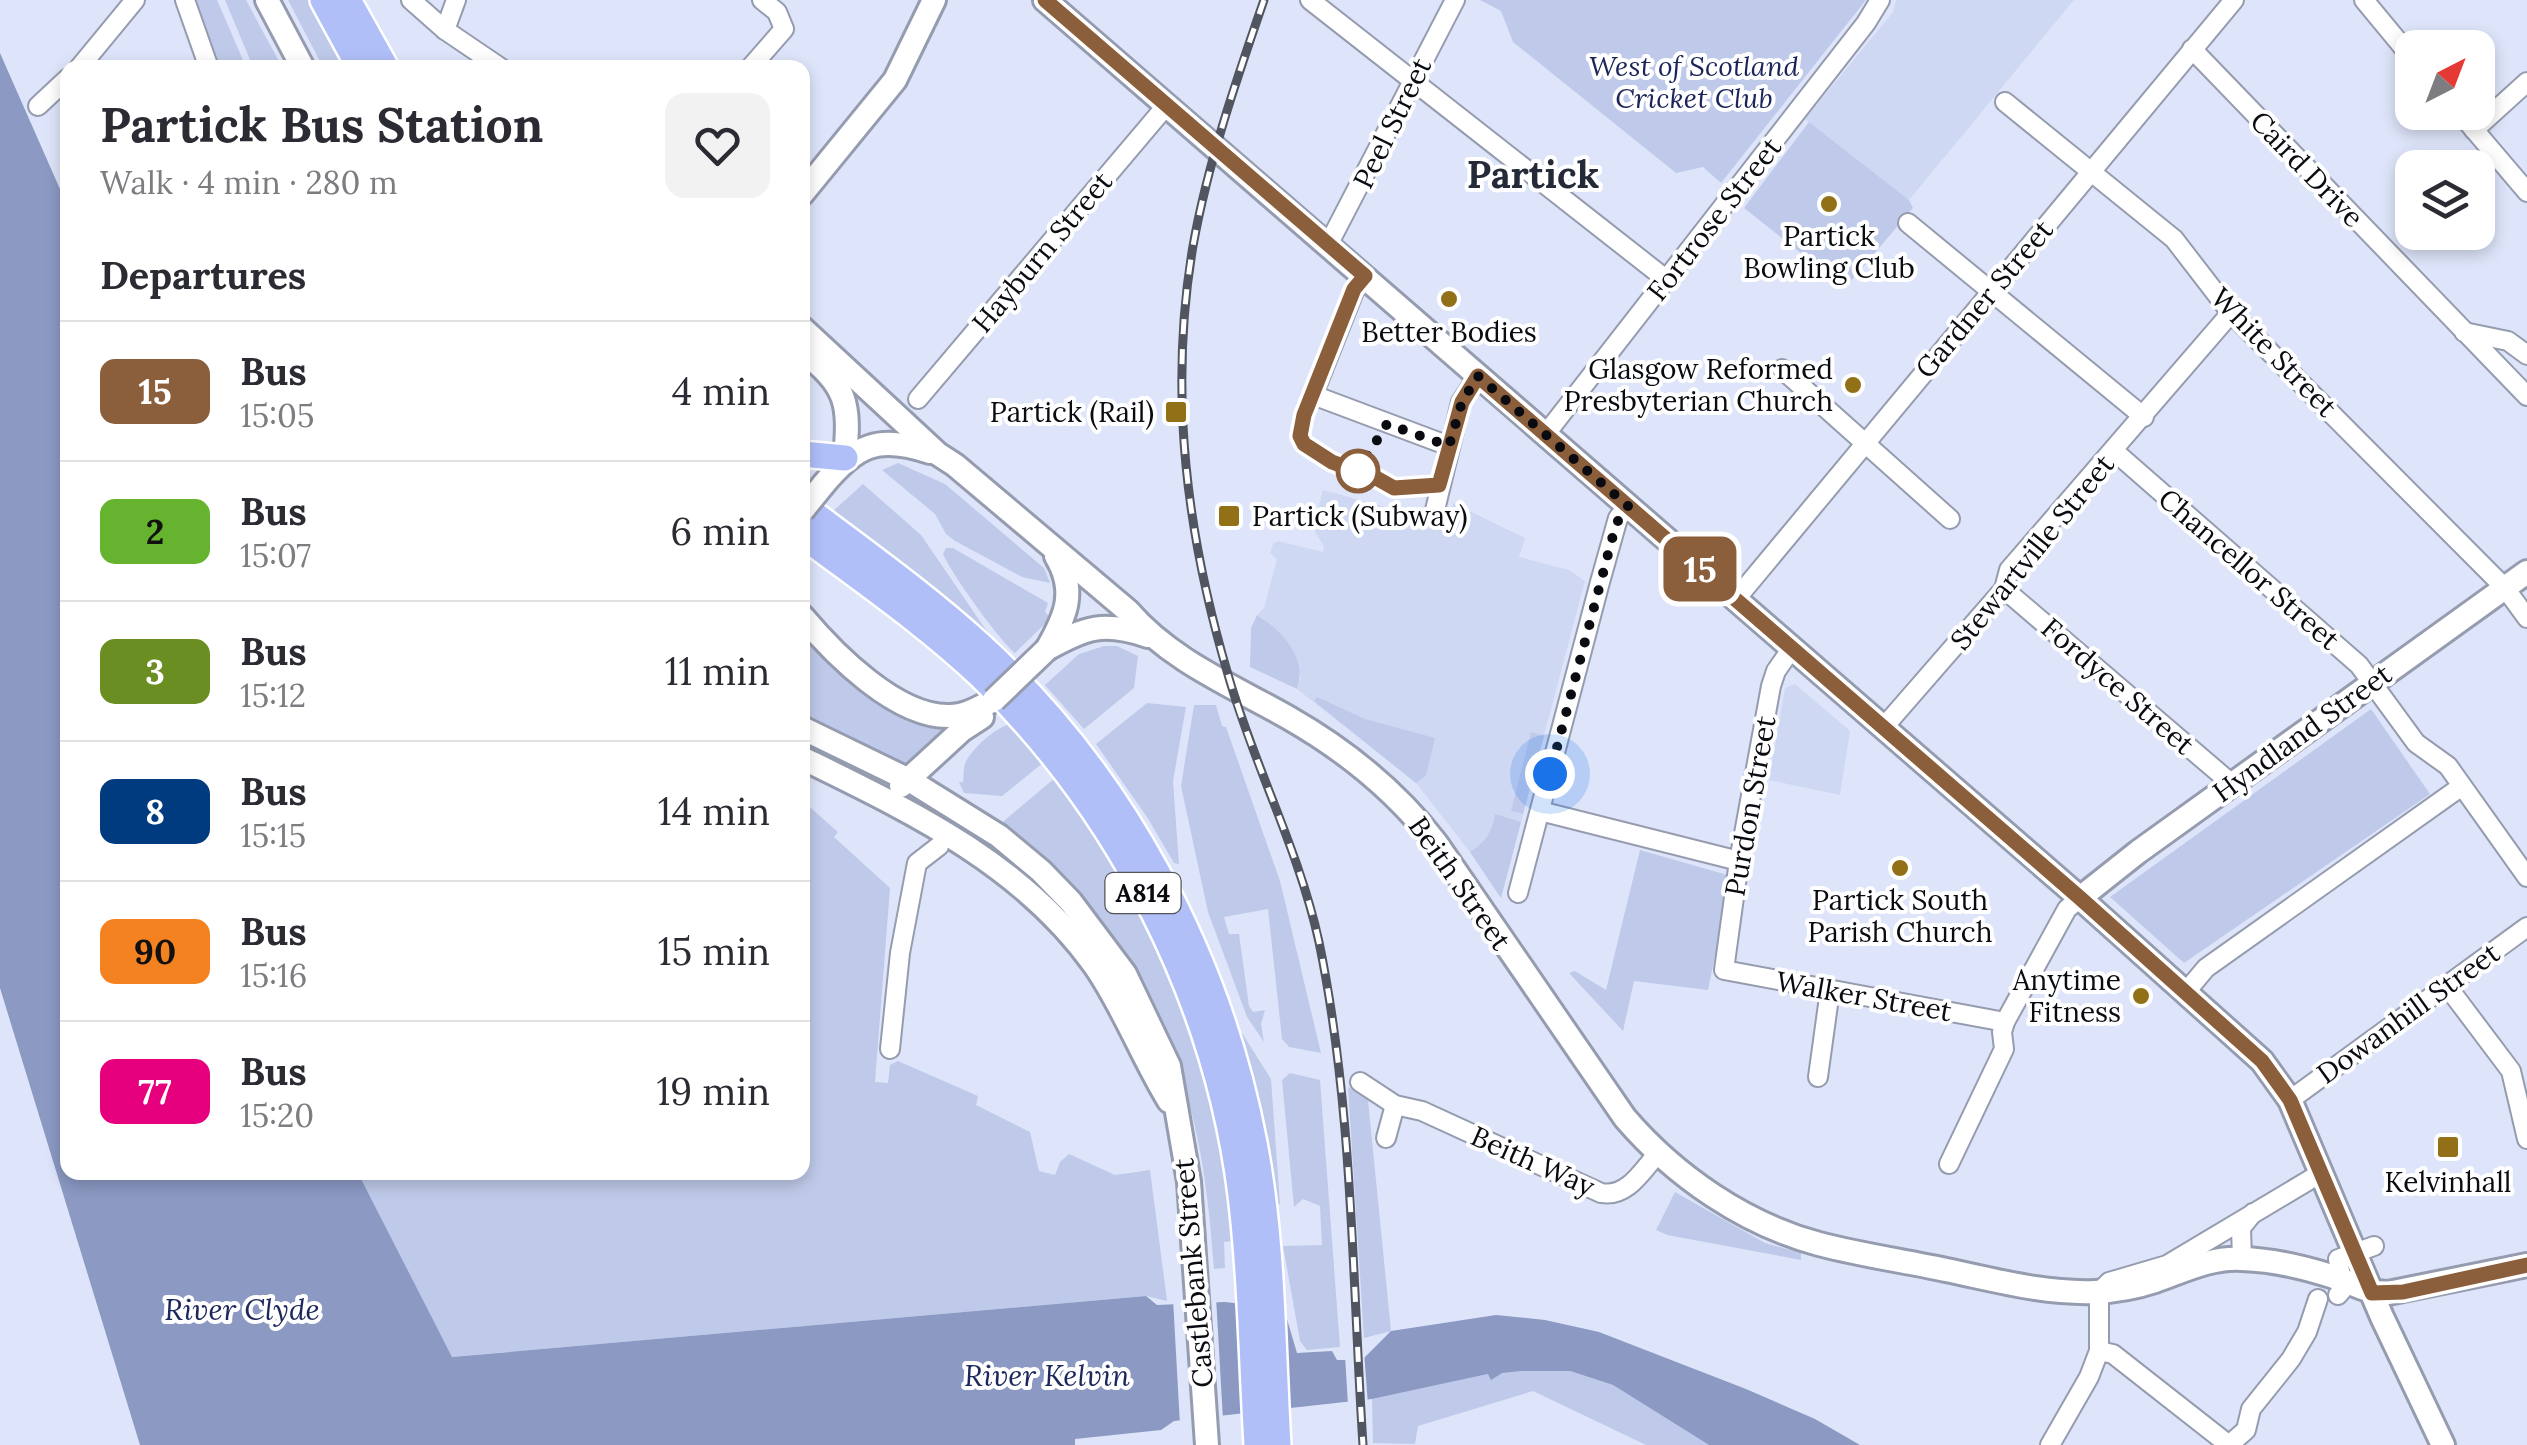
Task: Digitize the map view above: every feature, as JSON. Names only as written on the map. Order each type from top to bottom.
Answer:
[{"type":"main road","points":[[267,0],[299,60]]},
{"type":"main road","points":[[810,184],[895,80],[934,0]]},
{"type":"main road","points":[[1045,0],[2080,898],[2262,1061],[2290,1100],[2321,1172],[2365,1249],[2372,1293],[2444,1445]]},
{"type":"main road","points":[[335,7],[375,60]]},
{"type":"main road","points":[[335,7],[344,60]]},
{"type":"main road","name":"Beith Street","points":[[810,335],[938,454],[956,465],[1128,612],[1151,637],[1310,731],[1360,766],[1411,812],[1448,860],[1600,1086],[1658,1153],[1724,1202],[1803,1239],[2028,1287],[2099,1292],[2151,1283],[2205,1262],[2242,1258],[2291,1266],[2339,1287],[2372,1293]]},
{"type":"main road","points":[[810,358],[845,399],[849,415],[846,458]]},
{"type":"main road","points":[[810,499],[846,458],[884,442],[907,444],[938,454]]},
{"type":"main road","points":[[810,455],[846,458]]},
{"type":"main road","name":"A814","points":[[810,514],[937,608],[1007,671],[1059,729],[1125,818],[1180,918],[1227,1035],[1254,1144],[1265,1235],[1278,1445]]},
{"type":"main road","name":"A814","points":[[810,541],[901,608],[981,677],[1040,740],[1079,788],[1154,912],[1206,1038],[1232,1140],[1241,1196],[1257,1445]]},
{"type":"main road","points":[[887,800],[1047,649],[1070,601],[1067,580],[1051,546]]},
{"type":"main road","name":"Hyndland Street","points":[[2080,898],[2527,572]]},
{"type":"main road","points":[[810,624],[860,673],[914,708],[933,715],[958,716],[988,708]]},
{"type":"main road","points":[[1047,649],[1080,632],[1104,626],[1126,628],[1151,637]]},
{"type":"main road","points":[[949,803],[942,790],[944,767],[970,738],[988,708]]},
{"type":"main road","name":"Castlebank Street","points":[[810,732],[909,780],[1010,846],[1056,886],[1099,936],[1152,1073],[1174,1108],[1188,1182],[1206,1443]]},
{"type":"main road","name":"Castlebank Street","points":[[810,762],[953,836],[1010,878],[1120,986]]},
{"type":"main road","points":[[2372,1293],[2403,1292],[2527,1265]]},
{"type":"street","points":[[86,60],[135,0]]},
{"type":"street","points":[[185,0],[207,60]]},
{"type":"street","points":[[411,0],[489,60]]},
{"type":"street","points":[[446,30],[456,0]]},
{"type":"street","points":[[757,60],[784,29],[781,10],[762,0]]},
{"type":"street","points":[[1310,0],[1667,280]]},
{"type":"street","name":"Peel Street","points":[[1328,245],[1455,0]]},
{"type":"street","name":"Fortrose Street","points":[[1544,434],[1866,23],[1880,0]]},
{"type":"street","name":"Gardner Street","points":[[1736,600],[2234,0]]},
{"type":"street","points":[[2364,0],[2395,37]]},
{"type":"street","name":"Caird Drive","points":[[2192,50],[2527,396]]},
{"type":"street","points":[[2495,111],[2527,82]]},
{"type":"street","points":[[38,106],[60,85]]},
{"type":"street","name":"White Street","points":[[2005,102],[2174,240],[2231,312],[2505,588],[2527,618]]},
{"type":"street","name":"Hayburn Street","points":[[918,399],[1166,106]]},
{"type":"street","points":[[2474,130],[2527,192]]},
{"type":"street","points":[[1908,223],[2144,417]]},
{"type":"street","points":[[1365,276],[1354,289],[1313,395],[1449,446]]},
{"type":"street","name":"Stewartville Street","points":[[1883,728],[2004,589],[2009,570],[2231,312]]},
{"type":"street","points":[[2464,332],[2508,340],[2527,355]]},
{"type":"street","points":[[1782,369],[1950,519]]},
{"type":"street","points":[[1435,510],[1462,402],[1478,376]]},
{"type":"street","name":"Chancellor Street","points":[[2114,451],[2359,665],[2416,743],[2442,759],[2527,877]]},
{"type":"street","points":[[1518,893],[1616,524],[1628,506]]},
{"type":"street","name":"Fordyce Street","points":[[2004,589],[2232,784]]},
{"type":"street","name":"Purdon Street","points":[[1724,970],[1771,686],[1776,670],[1792,648]]},
{"type":"street","points":[[2184,993],[2206,968],[2462,786]]},
{"type":"street","points":[[1540,811],[1739,861]]},
{"type":"street","points":[[890,1049],[900,953],[917,863],[939,846]]},
{"type":"street","points":[[1950,1164],[2004,1049],[2004,1022],[2067,909],[2080,898]]},
{"type":"street","name":"Dowanhill Street","points":[[2290,1100],[2527,927]]},
{"type":"street","name":"Walker Street","points":[[1724,970],[2004,1022]]},
{"type":"street","points":[[2448,986],[2511,1070],[2527,1139]]},
{"type":"street","points":[[1818,1078],[1830,990]]},
{"type":"street","name":"Beith Way","points":[[1360,1082],[1395,1105],[1422,1111],[1602,1194],[1621,1192],[1658,1153]]},
{"type":"street","points":[[1386,1138],[1395,1105]]},
{"type":"street","points":[[2050,1445],[2100,1351],[2099,1292],[2108,1282],[2167,1265],[2321,1172]]},
{"type":"street","points":[[2242,1258],[2241,1228],[2253,1213]]},
{"type":"street","points":[[2339,1287],[2338,1258],[2365,1249]]},
{"type":"street","points":[[2100,1351],[2113,1354],[2229,1445],[2246,1430],[2251,1409],[2292,1359],[2307,1332],[2318,1298]]},
{"type":"street","points":[[2246,1430],[2258,1445]]},
{"type":"shaded area","points":[[1896,0],[2074,0],[1909,200],[1805,119],[1893,12]]},
{"type":"shaded area","points":[[1323,490],[1448,524],[1453,503],[1525,538],[1519,557],[1569,570],[1585,581],[1501,898],[1416,783],[1297,689],[1301,677],[1265,620],[1257,615],[1264,608],[1277,559],[1270,553],[1273,544],[1278,541],[1323,552],[1313,528]]},
{"type":"shaded area","points":[[1795,684],[1850,731],[1840,795],[1769,780],[1785,688]]},
{"type":"green space","points":[[192,0],[217,0],[243,60],[217,60]]},
{"type":"green space","points":[[225,0],[246,0],[278,60],[250,60]]},
{"type":"green space","points":[[288,0],[309,0],[340,60],[319,60]]},
{"type":"green space","name":"West of Scotland Cricket Club","points":[[1480,0],[1866,0],[1721,183],[1703,167],[1676,173],[1513,42],[1501,11]]},
{"type":"green space","name":"Partick Bowling Club","points":[[1809,122],[1909,200],[1913,208],[1845,288],[1744,208]]},
{"type":"green space","points":[[898,463],[945,484],[1044,568],[1050,583],[1022,577],[946,534],[935,514],[882,470]]},
{"type":"green space","points":[[863,484],[921,535],[997,646],[937,591],[833,511]]},
{"type":"green space","points":[[946,548],[953,548],[1048,603],[1045,612],[1051,618],[1015,653],[955,576],[943,554]]},
{"type":"green space","points":[[1257,615],[1275,629],[1296,656],[1297,689],[1250,667],[1251,628]]},
{"type":"green space","points":[[810,635],[942,725],[945,730],[907,769],[810,721]]},
{"type":"green space","points":[[1117,646],[1138,656],[1134,688],[1084,729],[1045,685],[1079,654]]},
{"type":"green space","points":[[1317,697],[1365,719],[1435,738],[1426,775],[1416,783],[1314,701]]},
{"type":"green space","points":[[1147,703],[1186,707],[1173,781],[1179,864],[1174,863],[1096,744]]},
{"type":"green space","points":[[1194,705],[1216,705],[1222,726],[1226,727],[1280,881],[1321,1053],[1289,1047],[1282,1039],[1268,909],[1224,917],[1229,934],[1239,934],[1249,1006],[1253,1012],[1265,1010],[1261,1024],[1264,1042],[1247,1017],[1208,912],[1181,786]]},
{"type":"green space","points":[[2371,709],[2430,794],[2184,963],[2110,897]]},
{"type":"green space","points":[[1011,724],[1044,762],[1002,796],[964,793],[959,782],[963,782],[968,758],[992,734]]},
{"type":"green space","points":[[1531,732],[1544,736],[1523,814],[1511,811]]},
{"type":"green space","points":[[1056,777],[1126,884],[1154,939],[1199,1055],[1226,1177],[1234,1241],[1224,1242],[1225,1268],[1214,1269],[1207,1192],[1185,1089],[1142,985],[999,825]]},
{"type":"green space","points":[[810,807],[838,832],[834,837],[890,888],[875,1082],[888,1083],[890,1065],[898,1061],[978,1096],[976,1105],[1030,1132],[1039,1171],[1055,1175],[1060,1162],[1069,1154],[1115,1175],[1150,1170],[1167,1301],[1146,1296],[451,1357],[362,1180],[810,1180]]},
{"type":"green space","points":[[1495,814],[1521,822],[1501,898],[1470,852],[1487,836]]},
{"type":"green space","points":[[1640,850],[1731,876],[1708,990],[1634,981],[1623,1031],[1569,973],[1575,971],[1606,990]]},
{"type":"green space","points":[[1242,1033],[1271,1079],[1280,1204],[1274,1205],[1238,1034]]},
{"type":"green space","points":[[1290,1073],[1320,1080],[1340,1347],[1307,1350],[1300,1341],[1283,1246],[1322,1245],[1320,1206],[1303,1199],[1294,1207],[1282,1080]]},
{"type":"green space","points":[[1348,1087],[1368,1100],[1391,1331],[1364,1338]]},
{"type":"green space","points":[[1675,1192],[1765,1243],[1801,1253],[1801,1260],[1656,1230]]},
{"type":"green space","points":[[1570,1371],[1613,1385],[1709,1445],[1646,1445],[1533,1391],[1418,1426],[1415,1444],[1373,1443],[1372,1399],[1488,1374]]},
{"type":"water","points":[[0,53],[60,189],[60,1180],[362,1180],[452,1357],[1146,1296],[1157,1305],[1225,1302],[1284,1309],[1297,1353],[1332,1351],[1337,1360],[1362,1360],[1391,1331],[1496,1315],[1545,1320],[1599,1332],[1746,1389],[1815,1419],[1860,1445],[1709,1445],[1613,1385],[1570,1371],[1522,1371],[1502,1373],[1491,1380],[1488,1374],[1372,1399],[1174,1421],[1161,1430],[1075,1439],[1075,1445],[140,1445],[0,988]]},
{"type":"pier","points":[[1216,1297],[1223,1420],[1180,1425],[1173,1299]]},
{"type":"pier","points":[[1364,1351],[1368,1405],[1345,1407],[1345,1355],[1360,1355]]},
{"type":"railway","points":[[1264,0],[1233,91],[1199,215],[1186,301],[1182,410],[1193,518],[1214,625],[1251,744],[1300,875],[1319,942],[1330,1004],[1350,1193],[1363,1445]]},
{"type":"bus line","name":"15","points":[[1045,0],[1365,276],[1354,289],[1304,415],[1300,436],[1304,444],[1332,462],[1394,488],[1439,485],[1462,402],[1478,376],[2262,1061],[2290,1100],[2372,1293],[2403,1292],[2527,1265]]},
{"type":"place","name":"Partick Bowling Club","points":[[1829,204]]},
{"type":"place","name":"Better Bodies","points":[[1449,299]]},
{"type":"place","name":"Glasgow Reformed Presbyterian Church","points":[[1853,385]]},
{"type":"place","name":"Partick (Rail)","points":[[1176,412]]},
{"type":"place","name":"Partick (Subway)","points":[[1229,516]]},
{"type":"place","name":"Partick South Parish Church","points":[[1900,868]]},
{"type":"place","name":"Anytime Fitness","points":[[2141,996]]},
{"type":"place","name":"Kelvinhall","points":[[2448,1147]]},
{"type":"district","name":"Partick","points":[[1533,174]]},
{"type":"route","points":[[1358,471],[1387,424],[1449,446],[1465,394],[1478,376],[1628,506],[1616,524],[1550,774]]},
{"type":"water label","name":"River Clyde","points":[[242,1309]]},
{"type":"water label","name":"River Kelvin","points":[[1047,1375]]}]
